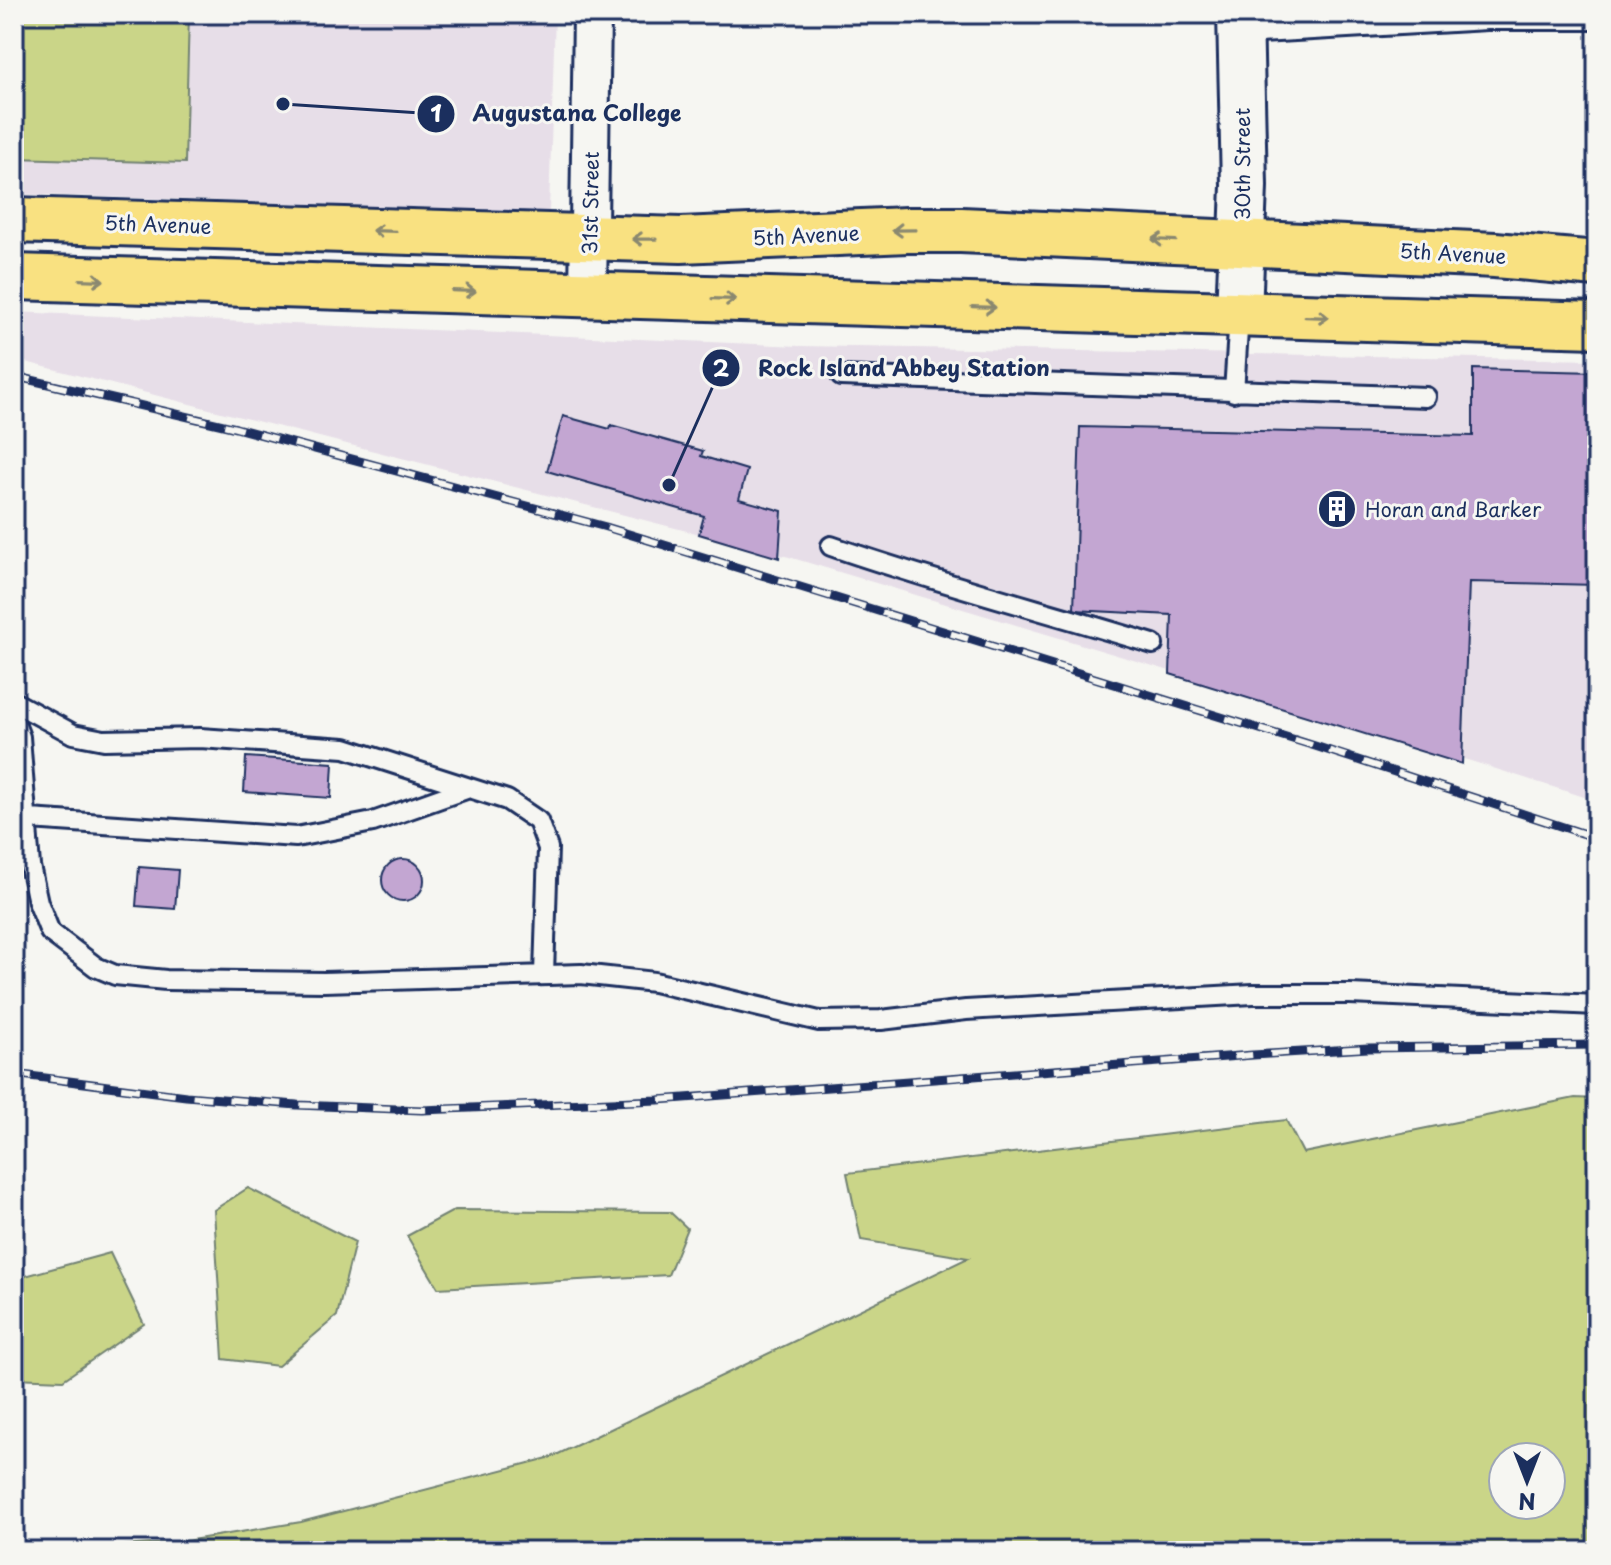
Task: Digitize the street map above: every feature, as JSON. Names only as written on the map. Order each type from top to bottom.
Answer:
[{"type":"main road","name":"5th Avenue","points":[[14,220],[726,239],[934,230],[1495,255],[1597,264]]},
{"type":"main road","points":[[14,277],[1597,325]]},
{"type":"street","name":"31st Street","points":[[588,295],[592,14]]},
{"type":"street","name":"30th Street","points":[[1239,314],[1244,186],[1240,24]]},
{"type":"lane","points":[[1240,24],[1486,17],[1597,20]]},
{"type":"lane","points":[[1234,392],[1239,314]]},
{"type":"lane","points":[[841,376],[1426,397]]},
{"type":"lane","points":[[831,546],[919,577],[1004,598],[1153,644]]},
{"type":"lane","points":[[14,702],[73,734],[104,740],[200,738],[345,748],[507,800],[538,821],[548,848],[544,974]]},
{"type":"lane","points":[[14,721],[20,737],[20,818],[35,890],[50,932],[96,967],[115,975],[166,980],[324,982],[581,974],[654,982],[819,1021],[881,1020],[966,1010],[1253,994],[1350,994],[1597,1005]]},
{"type":"lane","points":[[20,818],[296,837],[373,822],[469,788]]},
{"type":"shaded area","points":[[14,14],[555,14],[549,212],[14,194]]},
{"type":"shaded area","points":[[14,312],[800,346],[1597,360],[1597,801],[789,557],[14,359]]},
{"type":"green space","points":[[14,14],[189,14],[185,163],[14,158]]},
{"type":"green space","points":[[1575,1098],[1597,1099],[1597,1551],[14,1551],[14,1544],[94,1548],[179,1542],[301,1522],[552,1457],[968,1258],[861,1240],[847,1173],[1286,1120],[1303,1153]]},
{"type":"green space","points":[[248,1188],[355,1242],[337,1316],[278,1366],[223,1359],[214,1210]]},
{"type":"green space","points":[[455,1210],[670,1212],[687,1228],[668,1275],[438,1288],[407,1236]]},
{"type":"green space","points":[[110,1253],[144,1324],[63,1380],[14,1378],[14,1279]]},
{"type":"building","name":"Horan and Barker","points":[[1473,369],[1597,372],[1597,585],[1469,582],[1462,764],[1170,674],[1172,615],[1074,610],[1080,427],[1473,436]]},
{"type":"building","points":[[563,416],[610,429],[611,425],[703,451],[701,456],[747,470],[739,499],[782,511],[779,558],[699,534],[704,516],[547,471]]},
{"type":"building","points":[[246,757],[333,763],[331,798],[244,792]]},
{"type":"building","points":[[403,859],[418,865],[424,880],[418,895],[403,901],[388,895],[382,880],[388,865]]},
{"type":"building","points":[[139,867],[178,870],[175,909],[136,906]]},
{"type":"railway","points":[[14,376],[236,428],[606,527],[1315,746],[1597,838]]},
{"type":"railway","points":[[14,1074],[186,1096],[297,1105],[422,1110],[658,1100],[1368,1048],[1597,1045]]},
{"type":"place","name":"Augustana College","points":[[283,104]]},
{"type":"place","name":"Rock Island Abbey Station","points":[[669,485]]},
{"type":"place","name":"Horan and Barker","points":[[1337,509]]}]
